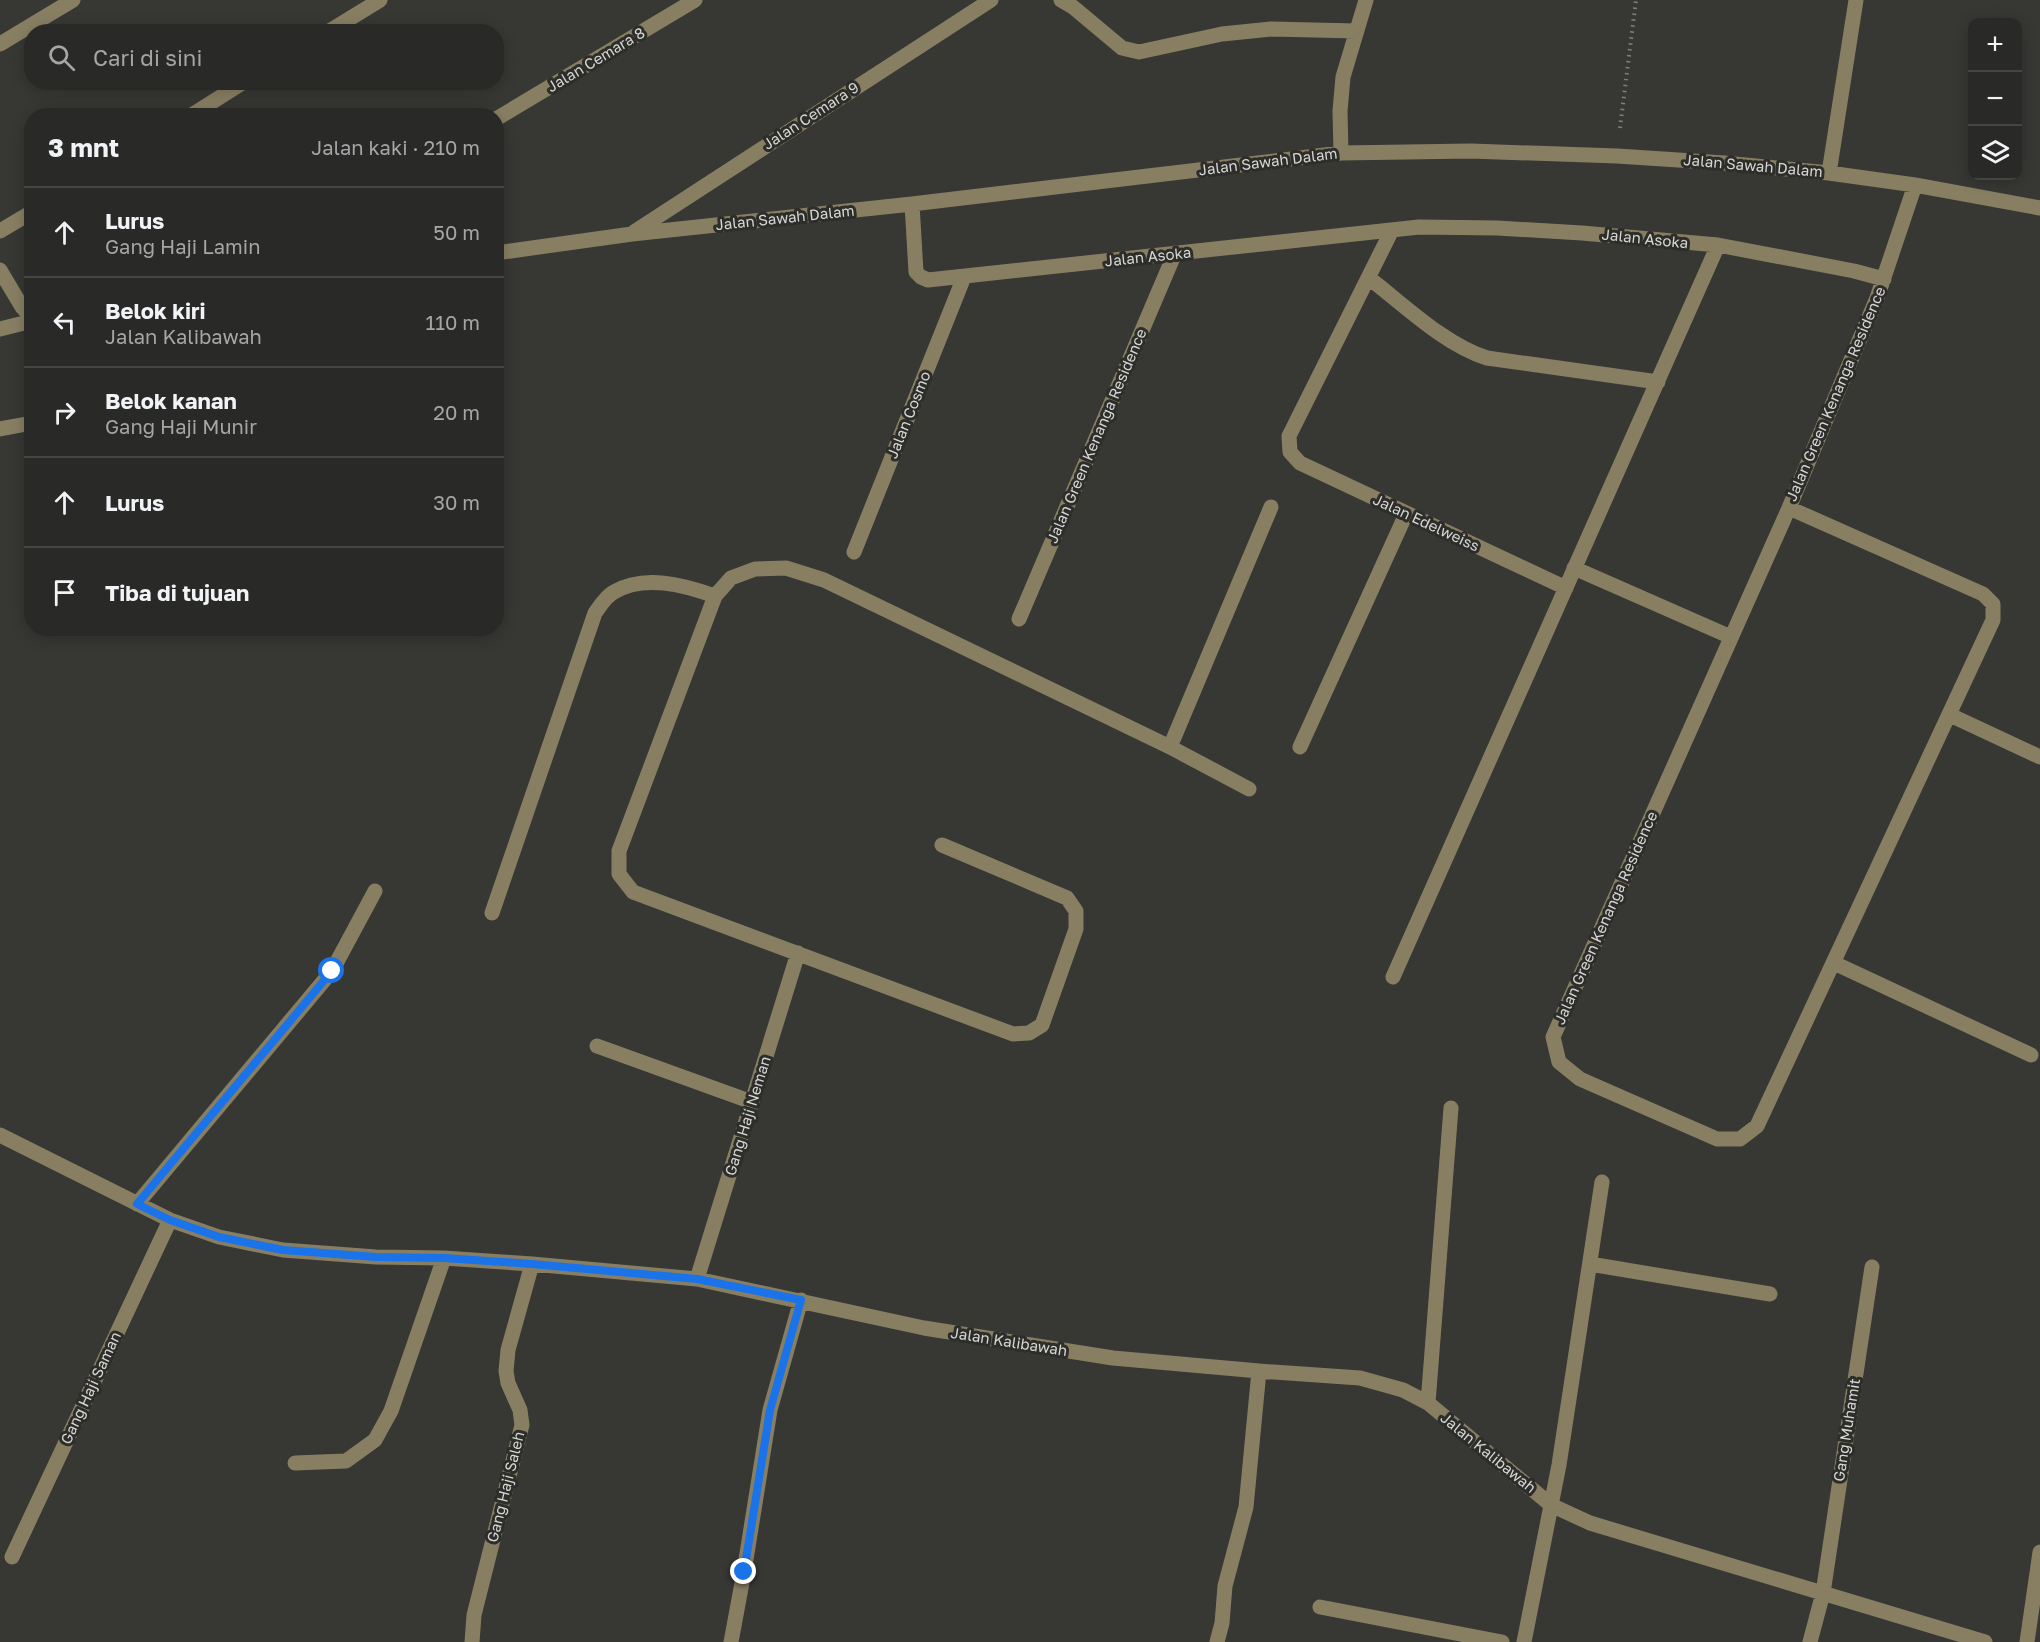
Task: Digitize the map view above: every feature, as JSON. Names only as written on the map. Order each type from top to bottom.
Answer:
[{"type":"street","points":[[33,24],[73,0]]},
{"type":"street","points":[[341,24],[380,0]]},
{"type":"street","name":"Jalan Cemara 8","points":[[504,114],[695,0]]},
{"type":"street","name":"Jalan Cemara 9","points":[[632,234],[991,0]]},
{"type":"street","points":[[1061,0],[1073,7],[1122,48],[1139,52],[1222,34],[1271,28],[1357,31]]},
{"type":"street","points":[[1341,153],[1340,111],[1343,77],[1366,0]]},
{"type":"street","points":[[1829,173],[1856,0]]},
{"type":"street","points":[[0,44],[24,30]]},
{"type":"street","points":[[203,108],[231,90]]},
{"type":"street","name":"Jalan Sawah Dalam","points":[[504,252],[632,234],[912,204],[1341,153],[1471,151],[1617,156],[1829,173],[1915,185],[2040,208]]},
{"type":"street","name":"Jalan Green Kenanga Residence","points":[[1789,508],[1983,594],[1993,604],[1993,620],[1757,1126],[1740,1139],[1717,1139],[1580,1079],[1559,1062],[1554,1037],[1789,508],[1884,279],[1915,185]]},
{"type":"street","name":"Jalan Asoka","points":[[912,204],[916,272],[921,278],[928,280],[964,278],[1419,227],[1582,233],[1718,245]]},
{"type":"street","points":[[0,231],[24,217]]},
{"type":"street","points":[[1392,230],[1369,278],[1452,342],[1469,352],[1487,358],[1658,382]]},
{"type":"street","points":[[1393,977],[1718,245]]},
{"type":"street","name":"Jalan Green Kenanga Residence","points":[[1718,245],[1854,271],[1884,279]]},
{"type":"street","name":"Jalan Green Kenanga Residence","points":[[1019,619],[1175,254]]},
{"type":"street","points":[[0,270],[24,310]]},
{"type":"street","name":"Jalan Cosmo","points":[[854,552],[964,278]]},
{"type":"street","name":"Jalan Edelweiss","points":[[1369,278],[1289,436],[1290,452],[1300,463],[1566,588]]},
{"type":"street","points":[[0,328],[24,322]]},
{"type":"street","points":[[0,429],[24,424]]},
{"type":"street","points":[[1170,747],[1271,507]]},
{"type":"street","points":[[1300,747],[1406,514]]},
{"type":"street","points":[[942,845],[1067,898],[1076,911],[1076,929],[1042,1026],[1029,1034],[1012,1034],[633,892],[619,874],[619,851],[715,596],[731,578],[755,569],[786,568],[824,580],[1170,747],[1249,789]]},
{"type":"street","points":[[1574,568],[1731,637]]},
{"type":"street","points":[[492,913],[594,613],[611,593],[631,584],[655,582],[693,588],[715,596]]},
{"type":"street","points":[[1950,715],[2040,757]]},
{"type":"street","points":[[137,1204],[332,971],[375,891]]},
{"type":"street","name":"Gang Haji Neman","points":[[697,1279],[798,953]]},
{"type":"street","points":[[1834,963],[2031,1055]]},
{"type":"street","points":[[597,1046],[752,1102]]},
{"type":"street","points":[[1428,1403],[1451,1108]]},
{"type":"street","name":"Jalan Kalibawah","points":[[0,1135],[170,1220],[219,1237],[283,1250],[532,1264],[697,1279],[924,1328],[1101,1356],[1360,1378],[1402,1390],[1428,1403],[1551,1505],[1590,1523],[1985,1642]]},
{"type":"street","points":[[1524,1642],[1551,1505],[1602,1182]]},
{"type":"street","name":"Gang Haji Saman","points":[[12,1557],[170,1220]]},
{"type":"street","points":[[295,1463],[346,1461],[375,1440],[391,1411],[444,1258]]},
{"type":"street","name":"Gang Haji Saleh","points":[[472,1642],[474,1615],[522,1425],[520,1410],[508,1383],[506,1371],[508,1350],[532,1264]]},
{"type":"street","points":[[1590,1264],[1770,1294]]},
{"type":"street","name":"Gang Muhamit","points":[[1810,1642],[1823,1593],[1872,1267]]},
{"type":"street","points":[[731,1642],[770,1410],[801,1300]]},
{"type":"street","points":[[1217,1642],[1222,1623],[1225,1586],[1246,1507],[1259,1371]]},
{"type":"street","points":[[2027,1642],[2040,1552]]},
{"type":"street","points":[[1320,1607],[1502,1642]]},
{"type":"path","points":[[1617,156],[1636,0]]},
{"type":"route","points":[[332,971],[137,1204],[170,1220],[219,1237],[283,1250],[532,1264],[697,1279],[801,1300],[770,1410],[744,1572]]}]
